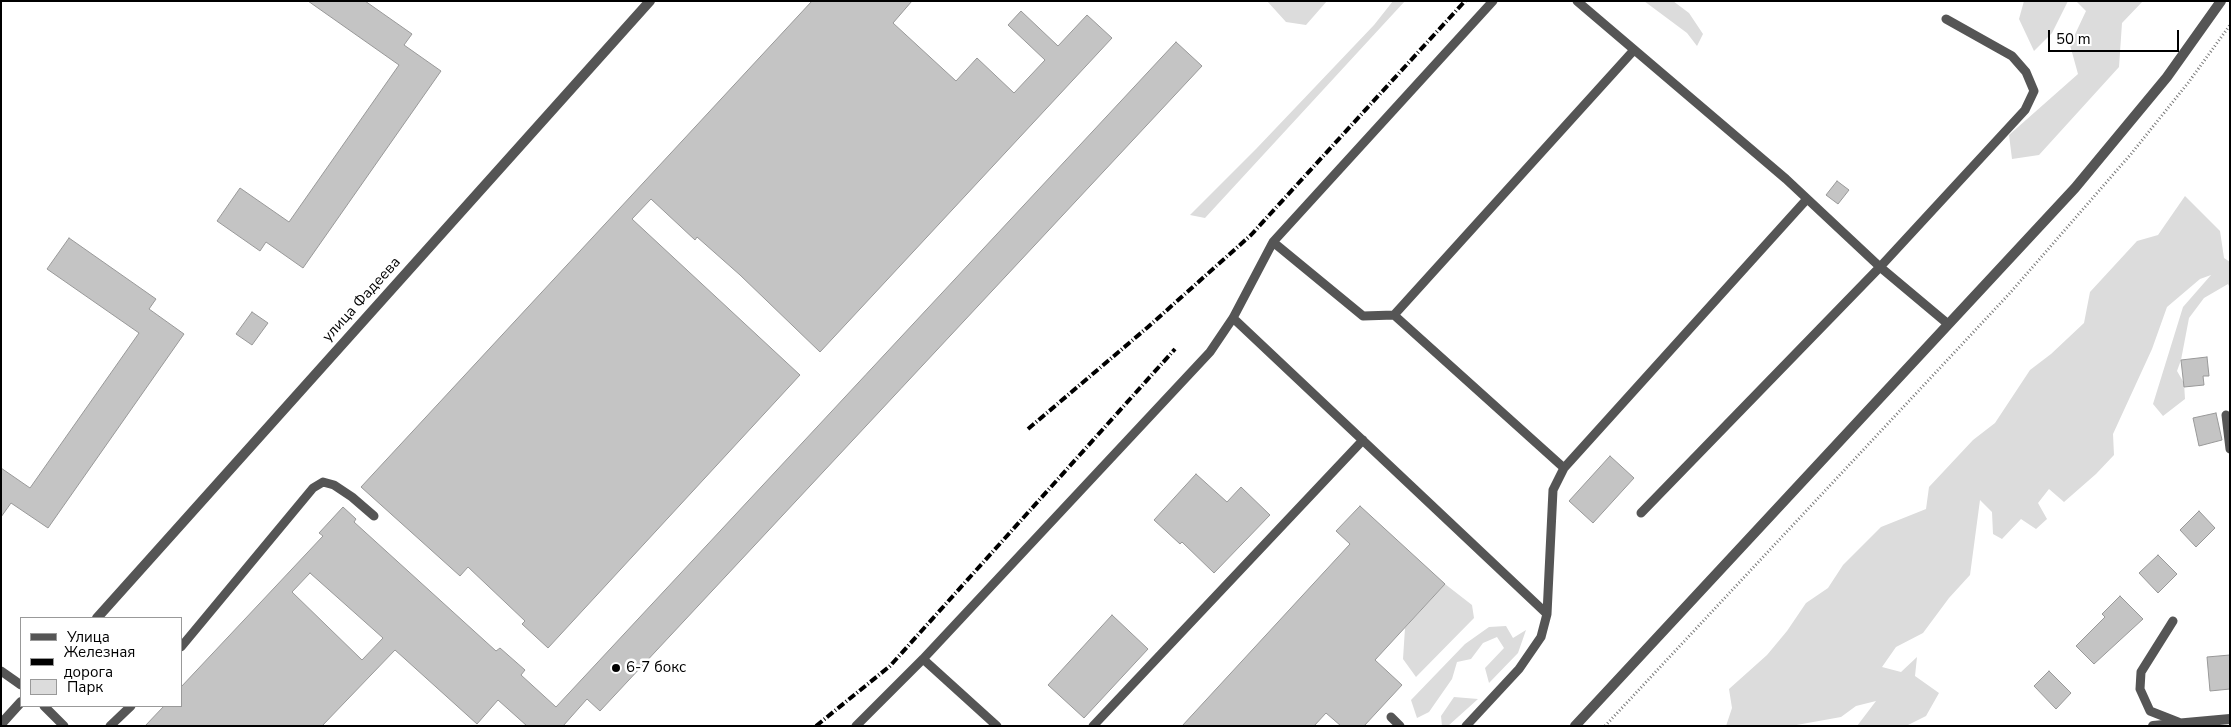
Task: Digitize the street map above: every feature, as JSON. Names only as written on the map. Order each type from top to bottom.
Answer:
[{"type":"street","name":"улица Фадеева","points":[[98,617],[650,1]]},
{"type":"street","points":[[1575,726],[2075,188],[2167,77],[2221,1]]},
{"type":"street","points":[[1,724],[20,703]]},
{"type":"street","points":[[2153,726],[2230,718]]},
{"type":"lane","points":[[856,726],[923,659],[1210,352],[1233,318],[1273,242],[1493,1]]},
{"type":"lane","points":[[1577,1],[1786,179],[1880,268],[1948,324]]},
{"type":"lane","points":[[1641,513],[1880,268],[2025,110],[2034,91],[2026,72],[2012,56],[1946,19]]},
{"type":"lane","points":[[1394,315],[1634,50]]},
{"type":"lane","points":[[1466,726],[1519,669],[1541,637],[1547,614],[1552,552],[1551,508],[1553,490],[1564,468],[1807,199]]},
{"type":"lane","points":[[1273,242],[1363,316],[1394,315],[1564,468]]},
{"type":"lane","points":[[1233,318],[1547,614]]},
{"type":"lane","points":[[2226,415],[2230,449]]},
{"type":"lane","points":[[1093,726],[1362,440]]},
{"type":"lane","points":[[182,645],[313,488],[323,482],[334,486],[352,497],[374,516]]},
{"type":"lane","points":[[2173,621],[2141,672],[2140,689],[2150,711],[2178,722]]},
{"type":"lane","points":[[923,659],[997,726]]},
{"type":"lane","points":[[1,671],[20,684]]},
{"type":"lane","points":[[45,707],[64,726]]},
{"type":"lane","points":[[110,726],[130,707]]},
{"type":"lane","points":[[1391,717],[1400,726]]},
{"type":"path","points":[[1605,726],[2010,293],[2131,154],[2188,83],[2230,25]]},
{"type":"green space","points":[[1267,1],[1327,1],[1306,25],[1286,22]]},
{"type":"green space","points":[[1393,1],[1405,1],[1205,218],[1190,215],[1374,25]]},
{"type":"green space","points":[[1644,1],[1673,1],[1689,13],[1703,34],[1697,46],[1687,33]]},
{"type":"green space","points":[[2024,1],[2068,1],[2052,33],[2034,51],[2019,19]]},
{"type":"green space","points":[[2076,1],[2143,1],[2122,23],[2119,67],[2039,155],[2012,159],[2009,135],[2078,74],[2070,45],[2086,11]]},
{"type":"green space","points":[[2185,196],[2220,231],[2224,258],[2230,262],[2230,288],[2228,284],[2204,298],[2189,318],[2177,371],[2184,383],[2185,399],[2163,416],[2153,404],[2183,307],[2211,275],[2200,279],[2167,307],[2152,349],[2113,434],[2114,455],[2096,474],[2064,502],[2049,489],[2038,503],[2047,519],[2036,529],[2021,519],[2002,539],[1993,534],[1992,512],[1980,500],[1970,575],[1949,598],[1923,633],[1896,647],[1882,667],[1901,672],[1917,657],[1915,676],[1939,693],[1926,716],[1906,726],[1857,726],[1876,701],[1856,706],[1841,717],[1791,726],[1726,726],[1732,708],[1729,689],[1767,655],[1787,631],[1806,603],[1828,588],[1843,565],[1881,527],[1926,509],[1929,487],[1973,440],[1995,423],[2030,370],[2051,354],[2084,323],[2090,292],[2137,241],[2158,235]]},
{"type":"green space","points":[[1445,584],[1472,605],[1474,618],[1416,677],[1403,659],[1405,628]]},
{"type":"green space","points":[[1506,626],[1513,638],[1526,630],[1518,653],[1489,683],[1485,668],[1504,648],[1497,637],[1483,643],[1471,659],[1457,662],[1452,679],[1429,712],[1417,718],[1411,700],[1465,644],[1489,627]]},
{"type":"green space","points":[[1454,697],[1478,699],[1448,726],[1442,726],[1441,716]]},
{"type":"building","points":[[308,1],[365,1],[412,34],[404,45],[441,71],[303,268],[266,242],[260,251],[217,221],[240,188],[289,222],[399,65]]},
{"type":"building","points":[[812,1],[912,1],[893,23],[956,81],[977,58],[1014,93],[1045,60],[1008,25],[1021,11],[1058,46],[1087,15],[1112,38],[820,352],[740,275],[697,237],[695,240],[651,199],[632,219],[800,375],[548,648],[522,624],[525,621],[468,567],[460,576],[361,487]]},
{"type":"building","points":[[1176,42],[1202,66],[600,711],[587,699],[563,726],[527,726],[498,700],[477,724],[395,650],[322,726],[145,726],[163,707],[182,707],[182,686],[323,536],[319,533],[343,507],[356,519],[354,522],[496,651],[500,648],[525,670],[521,675],[556,707]],"holes":[[[310,573],[383,638],[362,660],[292,592]]]},
{"type":"building","points":[[1837,181],[1849,190],[1838,204],[1826,195]]},
{"type":"building","points":[[69,238],[156,299],[149,309],[184,334],[48,528],[11,503],[1,517],[1,468],[30,488],[139,333],[47,269]]},
{"type":"building","points":[[252,312],[268,323],[252,345],[236,334]]},
{"type":"building","points":[[2207,357],[2209,376],[2203,376],[2204,385],[2184,387],[2181,360]]},
{"type":"building","points":[[2216,413],[2222,440],[2199,446],[2193,418]]},
{"type":"building","points":[[1610,456],[1634,478],[1593,523],[1569,501]]},
{"type":"building","points":[[1196,474],[1227,502],[1241,487],[1270,515],[1214,573],[1182,542],[1180,544],[1154,520]]},
{"type":"building","points":[[1360,506],[1445,584],[1375,660],[1402,685],[1364,726],[1341,726],[1326,713],[1314,726],[1182,726],[1350,544],[1336,531]]},
{"type":"building","points":[[2199,511],[2215,528],[2196,547],[2180,530]]},
{"type":"building","points":[[2158,555],[2177,574],[2158,593],[2139,573]]},
{"type":"building","points":[[2120,596],[2143,619],[2094,664],[2076,646],[2105,617],[2102,614]]},
{"type":"building","points":[[1112,615],[1148,649],[1084,718],[1048,685]]},
{"type":"building","points":[[2230,655],[2230,689],[2210,691],[2207,657]]},
{"type":"building","points":[[2049,671],[2071,693],[2056,709],[2034,686]]},
{"type":"railway","points":[[1028,429],[1148,327],[1251,235],[1465,1]]},
{"type":"railway","points":[[816,726],[890,666],[1175,349]]},
{"type":"place","name":"6-7 бокс","points":[[616,668]]}]
